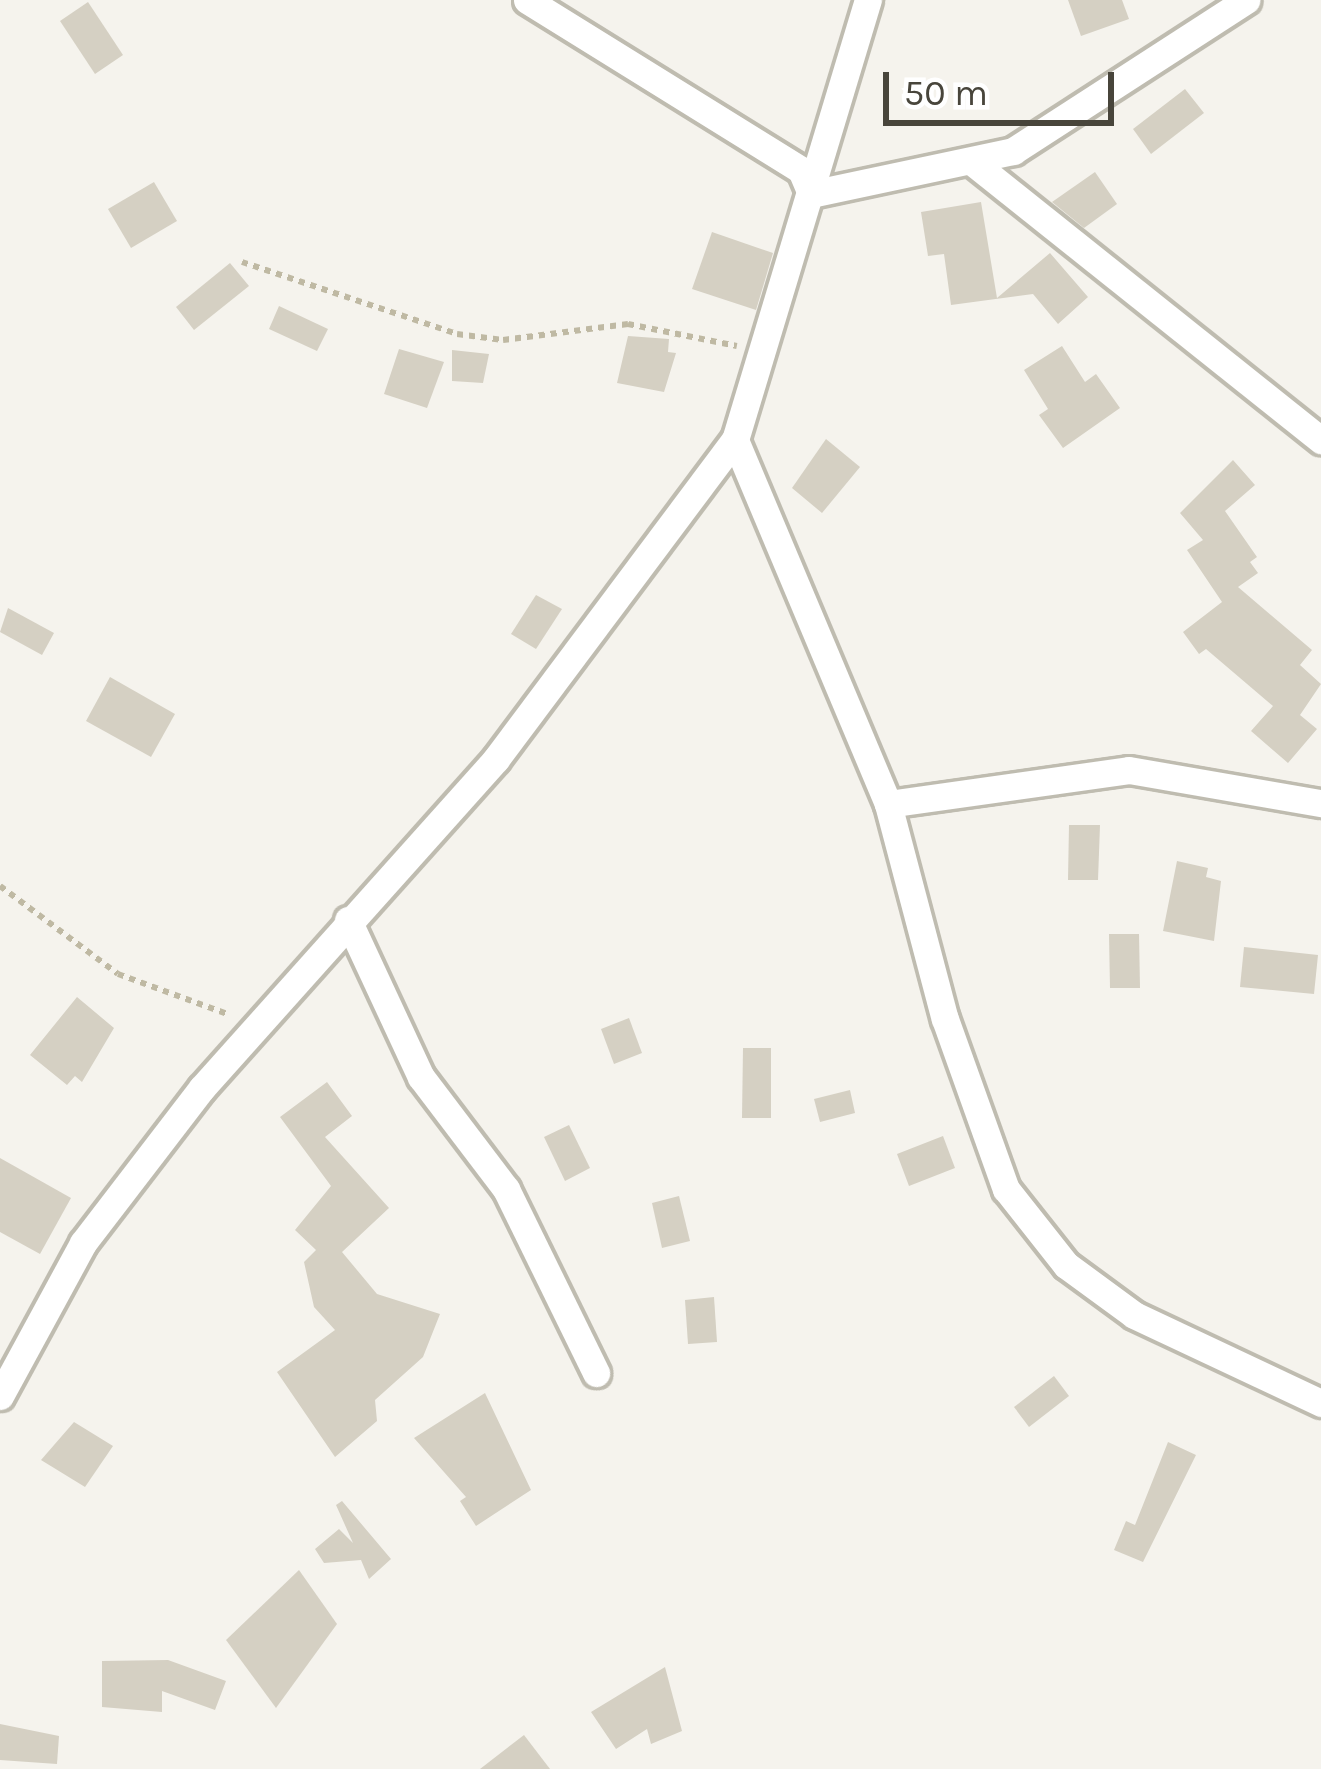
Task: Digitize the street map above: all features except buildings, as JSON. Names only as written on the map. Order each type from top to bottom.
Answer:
[{"type":"street","points":[[527,0],[801,170],[811,194]]},
{"type":"street","points":[[0,1396],[83,1243],[254,1028],[496,759],[735,440],[868,0]]},
{"type":"street","points":[[811,194],[976,164],[1013,151],[1246,0]]},
{"type":"street","points":[[976,164],[1321,440]]},
{"type":"street","points":[[735,440],[888,804],[945,1019],[1006,1189],[1026,1221],[1066,1265],[1134,1315],[1321,1403]]},
{"type":"street","points":[[888,804],[1129,770],[1321,803]]},
{"type":"street","points":[[348,920],[421,1077],[506,1189],[596,1373]]},
{"type":"path","points":[[242,262],[457,334],[503,340],[628,324],[764,353]]},
{"type":"path","points":[[0,886],[118,974],[254,1028]]}]
